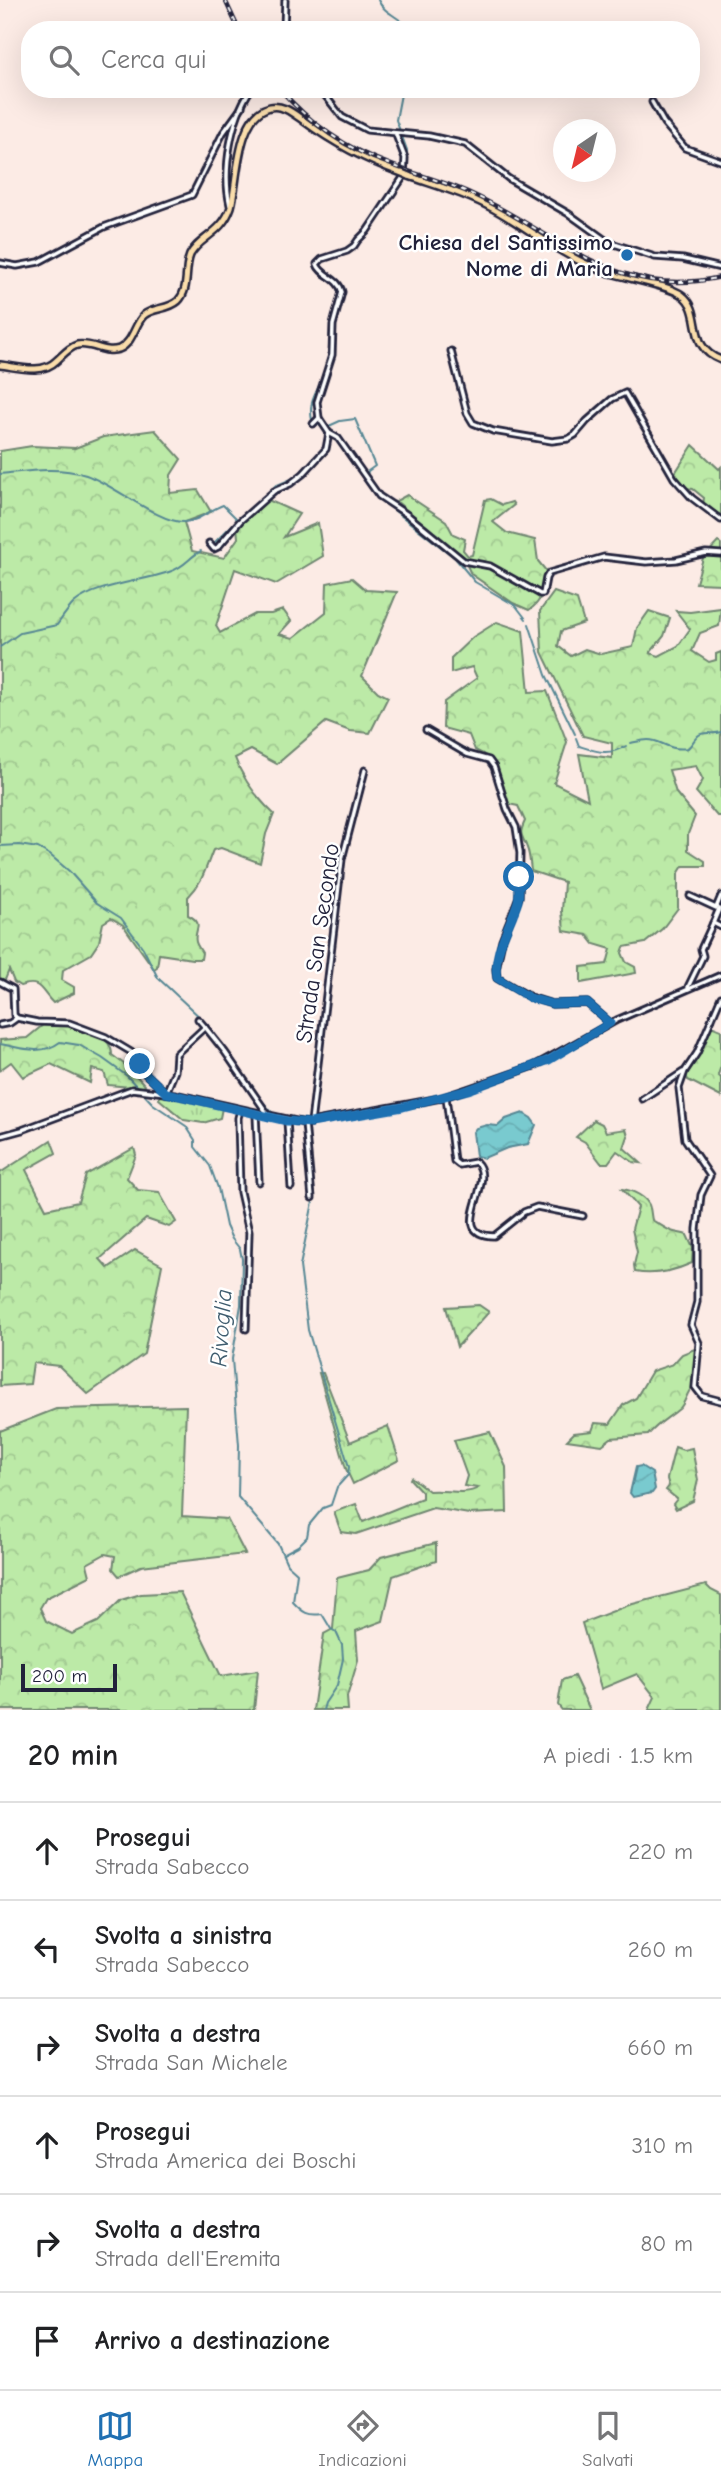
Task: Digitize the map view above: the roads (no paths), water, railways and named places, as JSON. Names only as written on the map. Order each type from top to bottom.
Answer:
[{"type":"main road","points":[[0,365],[42,369],[76,346],[85,345],[106,350],[124,346],[145,314],[172,305],[181,297],[191,254],[221,226],[231,207],[240,147],[255,119],[272,107],[290,111],[327,139],[348,150],[475,200],[595,268],[680,294],[691,307],[697,335],[703,348],[721,360]]},
{"type":"street","points":[[284,21],[285,0]]},
{"type":"street","points":[[0,263],[17,266],[39,262],[104,227],[187,198],[197,188],[223,133],[246,98]]},
{"type":"street","points":[[327,98],[346,121],[367,131],[460,141],[509,179],[569,214],[608,242],[655,257],[721,268]]},
{"type":"street","points":[[652,102],[664,123],[685,148],[721,161]]},
{"type":"street","points":[[231,207],[227,158],[242,107]]},
{"type":"street","points":[[399,134],[405,158],[404,176],[367,231],[347,251],[322,259],[317,264],[321,271],[336,281],[342,292],[333,325],[332,355],[317,402],[316,421],[338,438],[374,492],[409,516],[464,561],[490,566],[543,594],[549,573],[599,558],[616,557],[646,562],[676,560],[706,553],[721,554]]},
{"type":"street","points":[[451,351],[467,413],[473,423],[492,431],[552,440],[568,439],[612,399],[625,393],[674,478],[692,498],[721,520]]},
{"type":"street","points":[[209,542],[214,549],[218,547],[233,528],[267,498],[303,474],[326,449],[329,433]]},
{"type":"street","points":[[426,730],[467,754],[489,760],[494,766],[516,827],[520,853],[519,897],[502,940],[496,969],[497,978],[530,998],[552,1004],[587,1003],[610,1023]]},
{"type":"street","name":"Strada San Secondo","points":[[311,1123],[342,859],[365,770]]},
{"type":"street","points":[[690,896],[716,908],[721,896]]},
{"type":"street","points":[[687,989],[704,956],[701,949],[719,909]]},
{"type":"street","points":[[713,923],[721,928]]},
{"type":"street","points":[[0,1136],[135,1089],[166,1093],[305,1123],[446,1097],[534,1066],[610,1023],[721,975]]},
{"type":"street","points":[[0,982],[13,989],[17,1018]]},
{"type":"street","points":[[721,997],[685,1071],[679,1094],[684,1136],[710,1176],[701,1195],[697,1229],[696,1302],[691,1325],[699,1343],[695,1387],[702,1396],[721,1401]]},
{"type":"street","points":[[0,1025],[17,1018],[69,1023],[106,1037],[136,1057],[146,1074],[166,1093]]},
{"type":"street","points":[[198,1019],[239,1071],[269,1116]]},
{"type":"street","points":[[166,1093],[175,1071],[176,1054],[205,1027]]},
{"type":"street","points":[[642,1099],[685,1071]]},
{"type":"street","points":[[446,1097],[454,1161],[459,1165],[474,1162],[480,1166],[483,1173],[482,1186],[473,1204],[472,1217],[475,1228],[481,1234],[494,1236],[524,1212],[537,1207],[583,1216]]},
{"type":"street","points":[[240,1110],[240,1192],[249,1232],[246,1329]]},
{"type":"street","points":[[256,1114],[259,1182]]},
{"type":"street","points":[[287,1121],[291,1187]]},
{"type":"street","points":[[305,1123],[312,1198]]},
{"type":"water","points":[[523,1113],[536,1125],[528,1144],[507,1148],[484,1158],[476,1156],[473,1132],[476,1128],[498,1126],[506,1119]]},
{"type":"water","points":[[641,1466],[652,1473],[655,1489],[652,1493],[633,1497],[630,1493],[636,1467]]},
{"type":"waterway","points":[[378,0],[384,9],[401,21]]},
{"type":"waterway","points":[[400,98],[396,120],[407,150],[407,172]]},
{"type":"waterway","points":[[360,241],[367,236],[405,178]]},
{"type":"waterway","points":[[338,252],[352,245]]},
{"type":"waterway","points":[[320,259],[315,268],[323,275]]},
{"type":"waterway","points":[[336,284],[339,296]]},
{"type":"waterway","points":[[329,361],[331,325],[337,304]]},
{"type":"waterway","points":[[322,379],[313,399],[311,414],[312,420],[323,428]]},
{"type":"waterway","points":[[329,426],[355,419],[375,466],[367,475]]},
{"type":"waterway","points":[[261,501],[275,486],[294,478],[324,448],[326,432]]},
{"type":"waterway","points":[[0,474],[43,470],[75,472],[97,480],[174,521],[195,520],[223,505],[237,519]]},
{"type":"waterway","points":[[381,500],[455,558],[475,582],[516,606],[526,619]]},
{"type":"waterway","points":[[212,545],[251,509]]},
{"type":"waterway","points":[[0,647],[20,633],[57,625],[72,605],[83,597],[174,570],[201,551]]},
{"type":"waterway","points":[[543,587],[545,575]]},
{"type":"waterway","points":[[529,624],[546,675],[575,734]]},
{"type":"waterway","points":[[631,743],[648,740],[670,747],[688,748],[699,735],[721,732]]},
{"type":"waterway","points":[[576,738],[579,746],[597,751],[614,751],[626,746]]},
{"type":"waterway","points":[[0,846],[38,848],[50,855],[69,871],[97,903],[121,918],[143,948],[158,978],[204,1021],[247,1081]]},
{"type":"waterway","name":"Rivoglia","points":[[0,1044],[39,1050],[60,1042],[79,1045],[102,1058],[127,1076],[153,1104],[186,1126],[195,1140],[195,1147],[210,1166],[226,1226],[240,1249],[242,1259],[241,1305],[232,1359],[239,1445],[238,1497],[278,1544],[287,1564],[297,1573],[293,1602],[306,1613],[322,1614],[342,1645],[343,1659],[337,1685],[323,1710]]},
{"type":"waterway","points":[[264,1103],[274,1115]]},
{"type":"waterway","points":[[283,1554],[298,1546],[307,1537],[309,1525],[323,1508],[331,1505],[337,1487],[348,1475],[349,1467],[308,1330],[300,1266],[313,1202]]},
{"type":"railway","points":[[225,0],[235,21]]},
{"type":"railway","points":[[288,98],[316,124],[358,151],[474,195],[590,260],[619,272],[650,280],[684,282],[721,277]]},
{"type":"place","name":"Chiesa del Santissimo Nome di Maria","points":[[627,255]]}]
